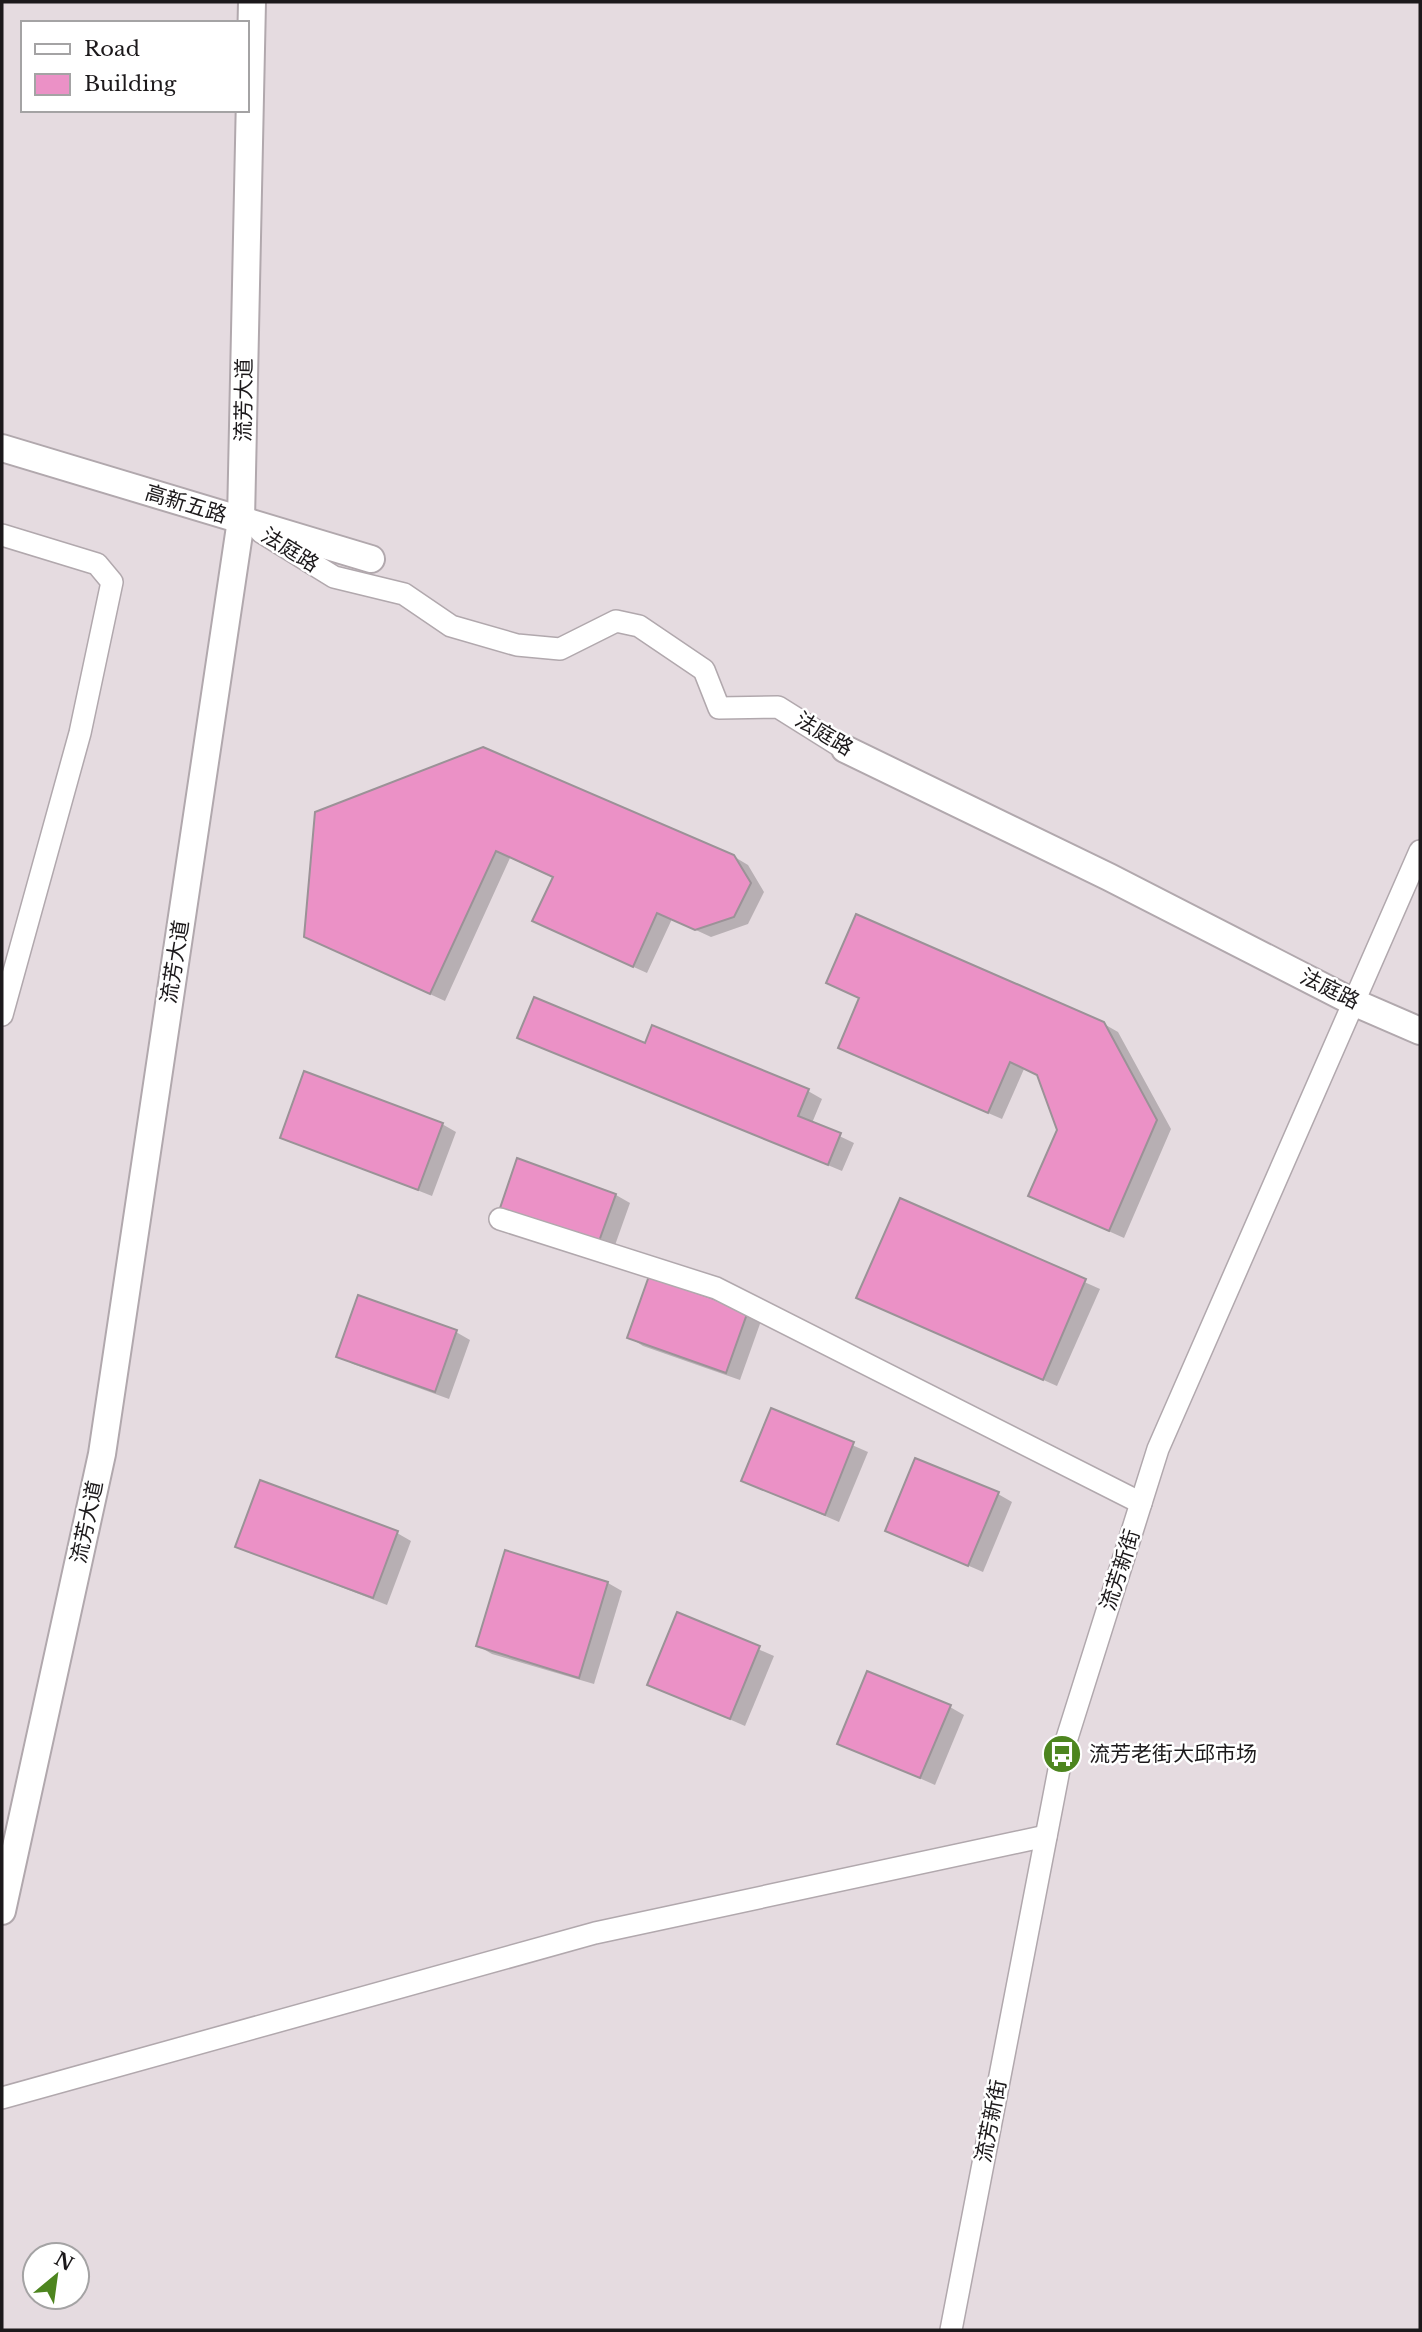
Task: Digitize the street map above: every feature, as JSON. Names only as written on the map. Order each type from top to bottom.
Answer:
[{"type":"main road","name":"流芳大道","points":[[2,1911],[102,1454],[242,520],[252,2]]},
{"type":"main road","name":"高新五路","points":[[2,448],[371,559]]},
{"type":"main road","name":"法庭路","points":[[845,748],[1110,877],[1353,1002],[1420,1031]]},
{"type":"street","name":"法庭路","points":[[242,520],[334,577],[404,594],[451,626],[504,641],[560,649],[616,621],[639,626],[704,670],[719,708],[778,707],[845,748]]},
{"type":"street","points":[[2,535],[97,564],[112,582],[80,733],[2,1015]]},
{"type":"street","name":"流芳新街","points":[[950,2330],[1062,1754],[1158,1449],[1420,851]]},
{"type":"street","points":[[500,1219],[716,1288],[1141,1503]]},
{"type":"street","points":[[2,2098],[595,1933],[1046,1836]]},
{"type":"building","points":[[483,747],[734,855],[751,883],[734,917],[695,930],[657,913],[633,967],[532,921],[553,877],[496,851],[430,994],[304,937],[315,812]]},
{"type":"building","points":[[856,914],[1104,1022],[1157,1120],[1109,1231],[1028,1196],[1057,1130],[1037,1075],[1010,1062],[988,1113],[838,1048],[859,998],[826,983]]},
{"type":"building","points":[[534,997],[645,1043],[652,1025],[809,1089],[798,1116],[841,1133],[828,1165],[517,1038]]},
{"type":"building","points":[[304,1071],[443,1123],[418,1190],[280,1138]]},
{"type":"building","points":[[517,1158],[616,1194],[594,1255],[496,1220]]},
{"type":"building","points":[[900,1198],[1086,1279],[1043,1380],[856,1298]]},
{"type":"building","points":[[649,1276],[748,1311],[726,1373],[627,1338]]},
{"type":"building","points":[[358,1295],[457,1330],[435,1392],[336,1357]]},
{"type":"building","points":[[771,1408],[854,1442],[825,1515],[741,1481]]},
{"type":"building","points":[[915,1458],[999,1492],[968,1566],[885,1531]]},
{"type":"building","points":[[260,1480],[398,1531],[373,1598],[235,1547]]},
{"type":"building","points":[[505,1550],[608,1582],[579,1678],[476,1646]]},
{"type":"building","points":[[677,1612],[760,1646],[730,1719],[647,1685]]},
{"type":"building","points":[[867,1671],[951,1705],[920,1778],[837,1744]]},
{"type":"place","name":"流芳老街大邱市场","points":[[1062,1754]]}]
